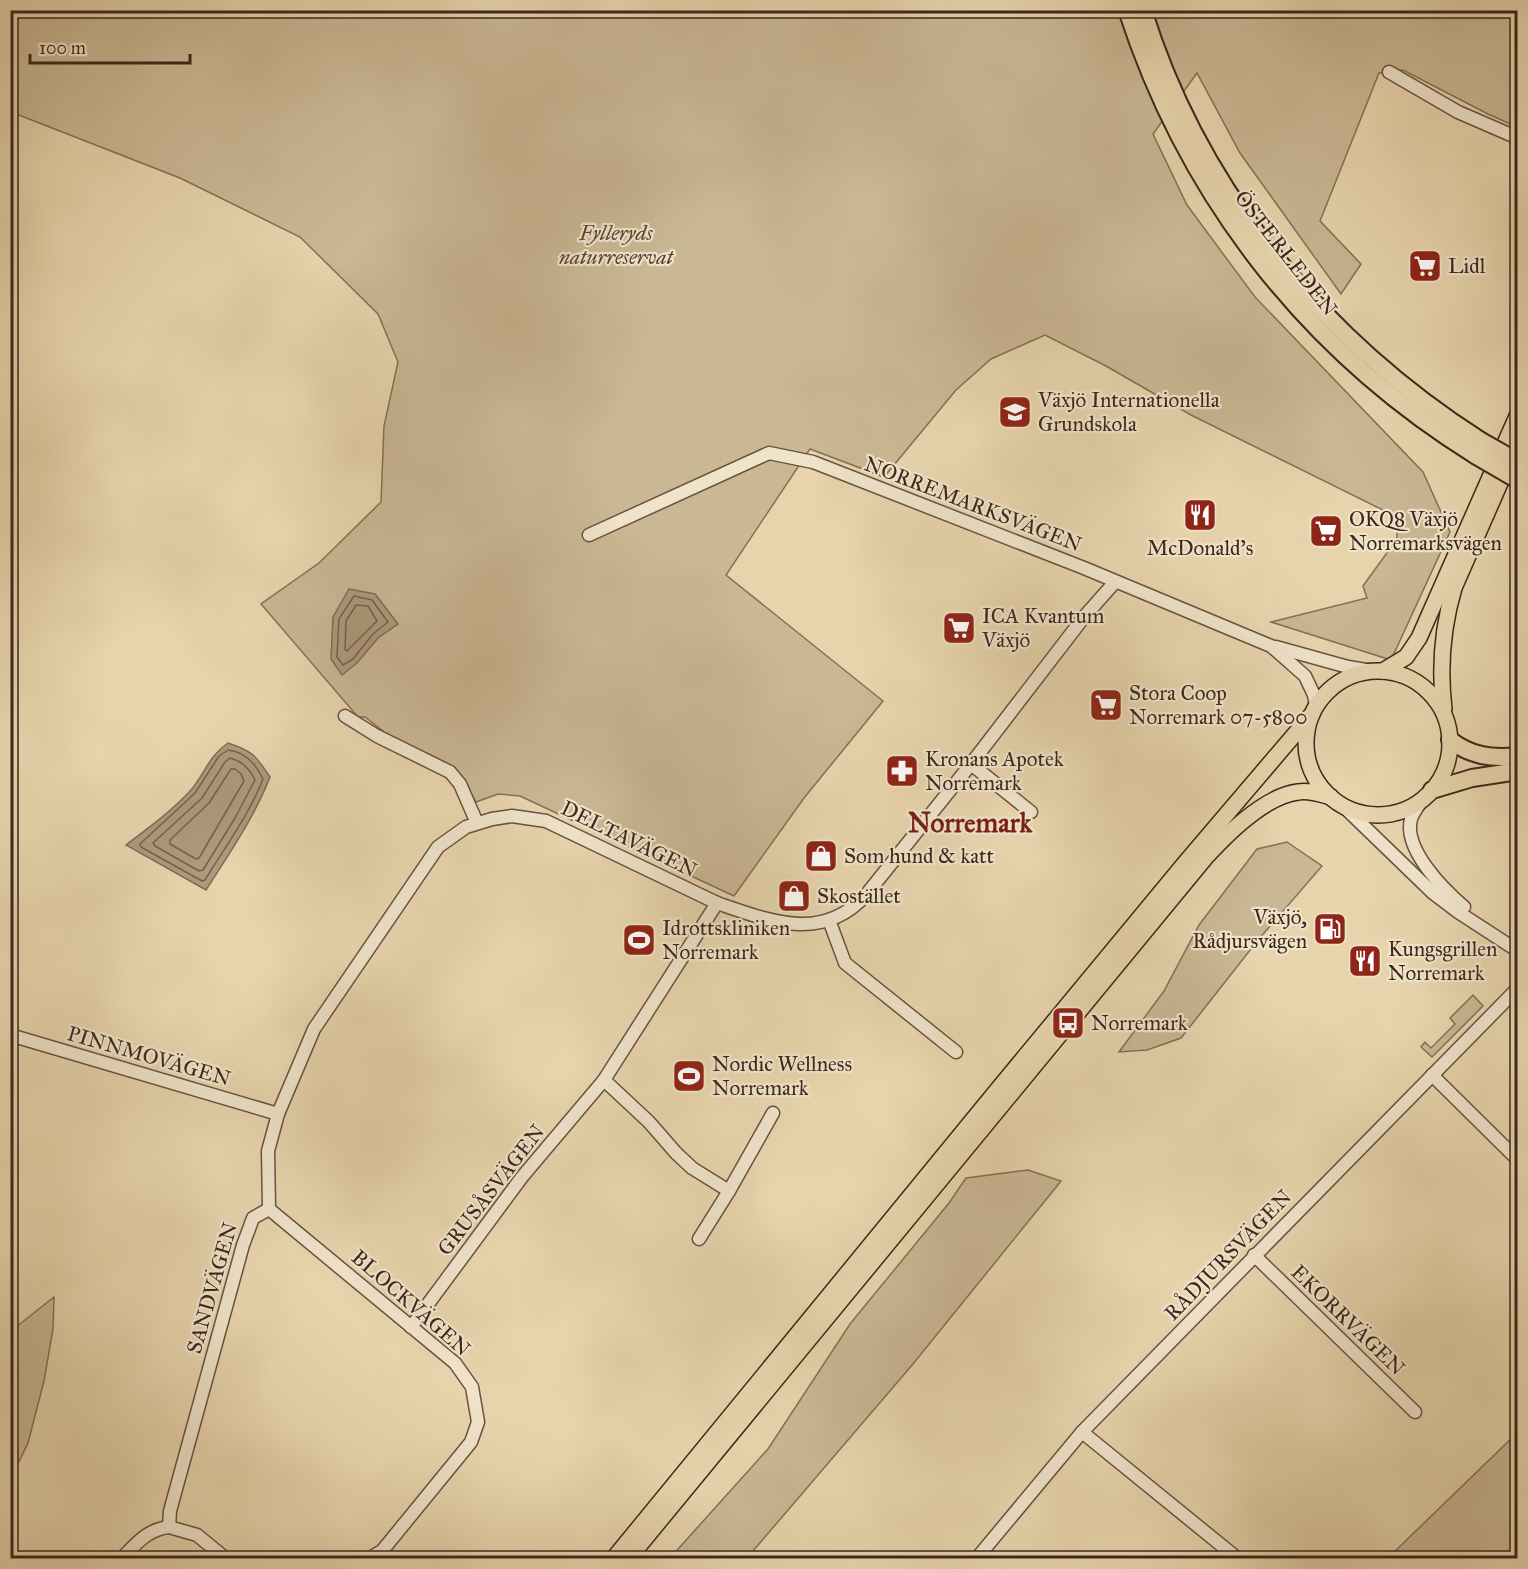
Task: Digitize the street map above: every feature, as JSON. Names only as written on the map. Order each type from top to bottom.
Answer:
[{"type":"highway","name":"ÖSTERLEDEN","points":[[1127,10],[1153,81],[1182,142],[1216,201],[1250,250],[1304,316],[1353,364],[1415,415],[1478,448],[1518,462]]},
{"type":"highway","name":"ÖSTERLEDEN","points":[[1143,10],[1167,75],[1195,136],[1234,202],[1291,279],[1341,331],[1392,378],[1448,420],[1518,480]]},
{"type":"highway","points":[[1450,740],[1463,749],[1481,756],[1518,756]]},
{"type":"highway","points":[[1428,795],[1472,778],[1518,771]]},
{"type":"main road","points":[[614,1558],[1002,1085],[1314,710],[1324,695],[1346,678],[1377,671],[1406,657],[1419,638],[1518,414]]},
{"type":"main road","points":[[629,1558],[1206,857],[1244,821],[1280,797],[1304,791],[1336,800],[1364,813],[1377,814],[1401,811],[1428,795],[1446,767],[1450,740],[1444,715],[1440,663],[1449,604],[1518,442]]},
{"type":"main road","points":[[1377,671],[1406,677],[1426,689],[1437,701],[1444,715]]},
{"type":"main road","points":[[1314,710],[1306,739],[1308,758],[1315,777],[1336,800]]},
{"type":"street","points":[[1389,72],[1458,112],[1517,137]]},
{"type":"street","name":"NORREMARKSVÄGEN","points":[[589,535],[769,453],[813,462],[1272,646],[1305,676],[1314,695],[1314,710]]},
{"type":"street","name":"DELTAVÄGEN","points":[[477,823],[512,816],[546,821],[717,903],[782,924],[804,925],[829,920],[849,912],[864,898],[1084,617],[1116,582]]},
{"type":"street","points":[[1272,646],[1348,667],[1377,671]]},
{"type":"street","points":[[269,1209],[268,1151],[278,1114],[314,1029],[438,847],[466,826],[477,823],[460,784],[450,772],[377,736],[345,716]]},
{"type":"street","points":[[971,764],[1030,812]]},
{"type":"street","points":[[1428,795],[1411,820],[1412,838],[1417,852],[1431,874],[1454,899],[1513,948]]},
{"type":"street","points":[[1336,800],[1433,893],[1513,948]]},
{"type":"street","name":"GRUSÅSVÄGEN","points":[[411,1327],[522,1177],[604,1080],[717,903]]},
{"type":"street","points":[[829,920],[844,963],[956,1052]]},
{"type":"street","name":"RÅDJURSVÄGEN","points":[[977,1558],[1082,1432],[1518,988]]},
{"type":"street","name":"PINNMOVÄGEN","points":[[10,1035],[278,1114]]},
{"type":"street","points":[[1432,1075],[1518,1160]]},
{"type":"street","points":[[604,1080],[649,1122],[692,1168],[729,1191]]},
{"type":"street","points":[[699,1239],[773,1113]]},
{"type":"street","name":"BLOCKVÄGEN","points":[[269,1209],[455,1363],[472,1387],[478,1422],[471,1442],[382,1551],[370,1558]]},
{"type":"street","name":"SANDVÄGEN","points":[[169,1527],[170,1511],[243,1245],[253,1218],[269,1209]]},
{"type":"street","name":"EKORRVÄGEN","points":[[1254,1255],[1415,1412]]},
{"type":"street","points":[[1082,1432],[1237,1558]]},
{"type":"street","points":[[122,1558],[148,1534],[160,1527],[169,1527],[197,1535],[225,1558]]},
{"type":"green space","name":"Fylleryds naturreservat","points":[[10,11],[1517,11],[1517,127],[1403,70],[1379,73],[1320,221],[1361,264],[1341,294],[1240,153],[1197,73],[1153,134],[1187,205],[1255,297],[1423,472],[1450,532],[1391,660],[1271,622],[1367,598],[1363,586],[1397,539],[1397,517],[1191,415],[1106,366],[1045,335],[991,359],[956,390],[884,477],[810,449],[726,575],[883,701],[804,798],[734,896],[520,796],[498,794],[476,802],[461,775],[439,760],[382,733],[383,731],[365,717],[358,717],[261,604],[319,563],[381,502],[384,426],[398,362],[378,314],[300,237],[180,178],[11,112]]},
{"type":"green space","points":[[1287,842],[1322,866],[1258,940],[1181,1038],[1147,1050],[1119,1052],[1164,991],[1199,925],[1257,849]]},
{"type":"green space","points":[[1473,995],[1483,1006],[1432,1057],[1421,1047],[1425,1042],[1431,1048],[1455,1024],[1450,1018]]},
{"type":"green space","points":[[1028,1170],[1061,1181],[913,1364],[747,1558],[670,1558],[768,1449],[850,1324],[949,1203],[966,1178]]},
{"type":"green space","points":[[54,1297],[53,1329],[44,1381],[28,1443],[11,1478],[11,1331]]},
{"type":"green space","points":[[1517,1433],[1517,1558],[1390,1558],[1390,1556]]},
{"type":"water","points":[[349,589],[375,594],[398,624],[378,638],[357,663],[342,675],[331,659],[333,617]]},
{"type":"water","points":[[228,743],[253,755],[270,777],[249,821],[206,890],[126,845],[184,798],[216,754]]},
{"type":"place","name":"Lidl","points":[[1425,266]]},
{"type":"place","name":"Växjö Internationella Grundskola","points":[[1015,412]]},
{"type":"place","name":"McDonald's","points":[[1200,515]]},
{"type":"place","name":"OKQ8 Växjö Norremarksvägen","points":[[1326,531]]},
{"type":"place","name":"ICA Kvantum Växjö","points":[[959,628]]},
{"type":"place","name":"Stora Coop Norremark 07-5800","points":[[1106,705]]},
{"type":"place","name":"Kronans Apotek Norremark","points":[[902,771]]},
{"type":"place","name":"Som hund & katt","points":[[821,856]]},
{"type":"place","name":"Skostället","points":[[794,896]]},
{"type":"place","name":"Växjö, Rådjursvägen","points":[[1330,929]]},
{"type":"place","name":"Idrottskliniken Norremark","points":[[639,940]]},
{"type":"place","name":"Kungsgrillen Norremark","points":[[1365,961]]},
{"type":"place","name":"Norremark","points":[[1068,1023]]},
{"type":"place","name":"Nordic Wellness Norremark","points":[[689,1076]]},
{"type":"district","name":"Norremark","points":[[970,822]]}]
